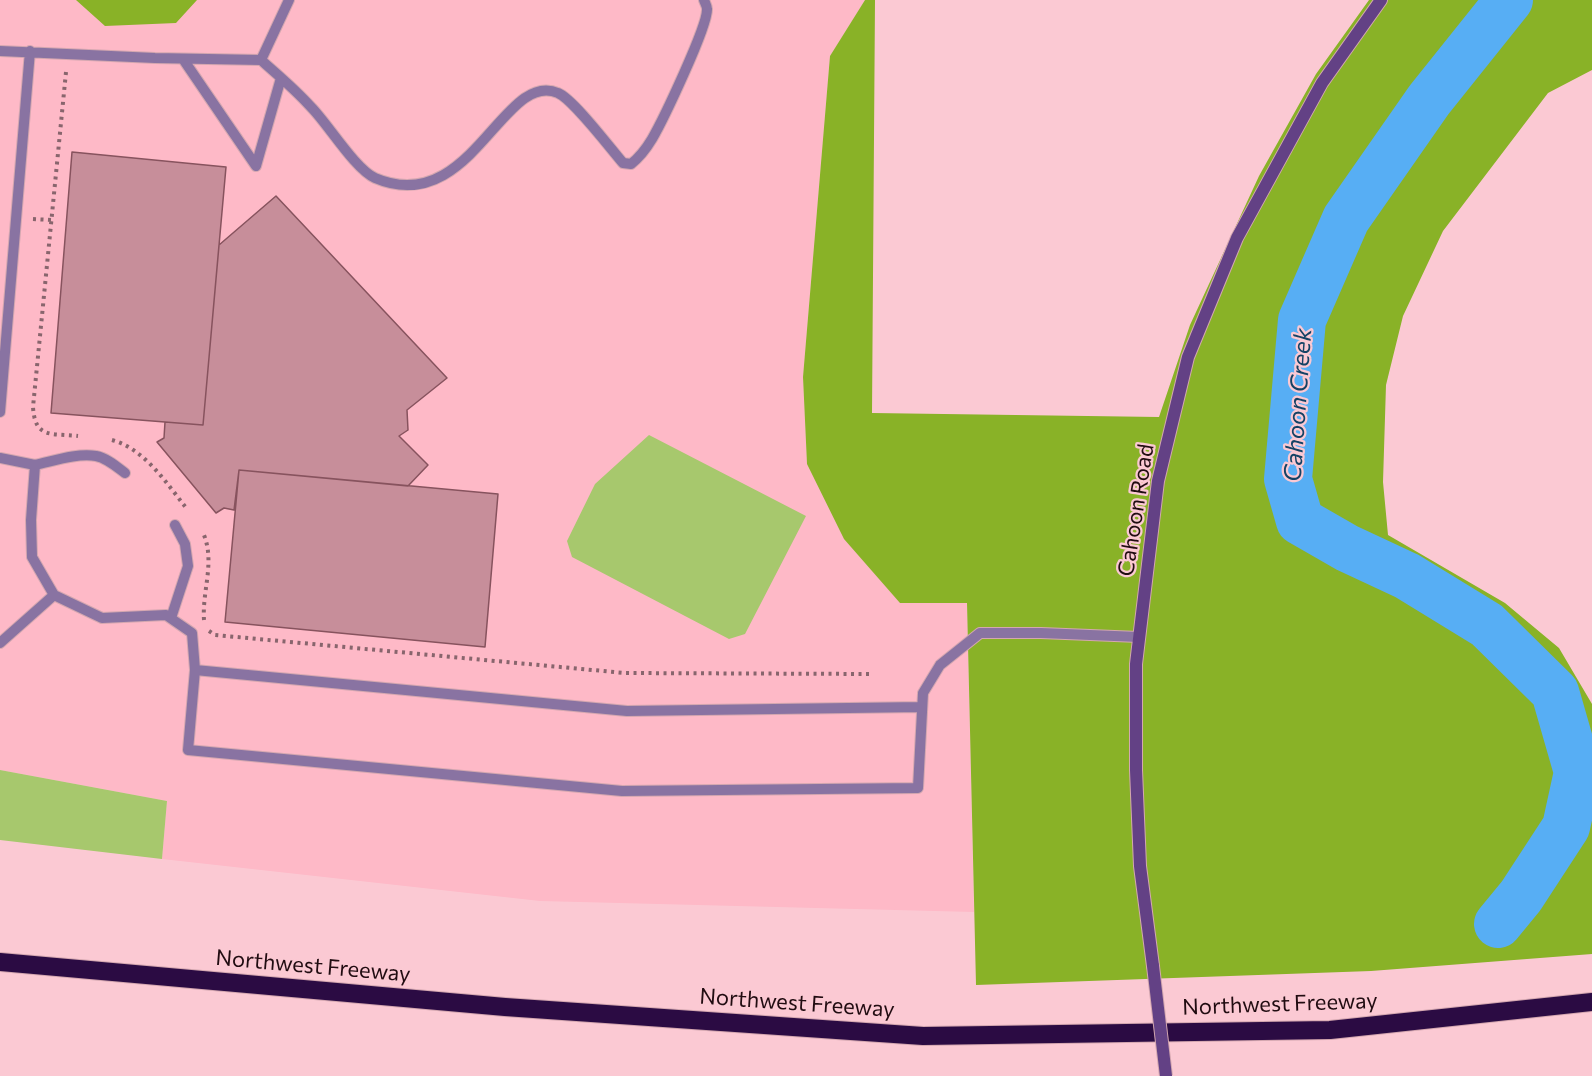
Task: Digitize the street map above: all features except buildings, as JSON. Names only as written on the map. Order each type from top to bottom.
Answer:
[{"type":"highway","name":"Northwest Freeway","points":[[0,963],[505,1007],[923,1036],[1330,1030],[1592,1002]]},
{"type":"street","name":"Cahoon Road","points":[[1166,1076],[1140,866],[1136,770],[1136,664],[1158,481],[1188,357],[1237,238],[1322,83],[1381,0]]},
{"type":"lane","points":[[261,60],[289,0]]},
{"type":"lane","points":[[0,51],[261,60],[313,108],[359,165],[373,178],[416,186],[437,180],[456,167],[474,151],[517,103],[531,93],[546,91],[558,93],[574,107],[623,163],[631,164],[652,139],[704,26],[707,9],[704,0]]},
{"type":"lane","points":[[0,412],[30,51]]},
{"type":"lane","points":[[183,58],[256,166],[281,78]]},
{"type":"lane","points":[[0,458],[35,465],[69,457],[97,456],[125,473]]},
{"type":"lane","points":[[35,465],[31,520],[32,557],[54,595],[102,618],[166,615],[192,633],[195,670],[188,750],[622,791],[918,788],[923,693],[940,665],[980,633],[1041,633],[1139,638]]},
{"type":"lane","points":[[171,618],[188,566],[184,544],[175,525]]},
{"type":"lane","points":[[0,643],[54,595]]},
{"type":"lane","points":[[195,670],[627,711],[922,707]]},
{"type":"path","points":[[66,70],[33,407],[37,428],[45,432],[83,436]]},
{"type":"path","points":[[33,219],[52,220]]},
{"type":"path","points":[[102,438],[119,442],[133,450],[153,467],[190,514]]},
{"type":"path","points":[[201,530],[208,548],[209,564],[203,609],[204,624],[215,635],[625,673],[870,674]]},
{"type":"shaded area","points":[[0,0],[865,0],[830,56],[803,377],[807,464],[967,603],[974,912],[540,901],[162,859],[167,801],[0,770]]},
{"type":"green space","points":[[76,0],[197,0],[176,23],[105,26]]},
{"type":"green space","points":[[865,0],[875,0],[872,413],[1159,417],[1190,325],[1259,176],[1316,74],[1369,0],[1592,0],[1592,70],[1548,93],[1443,231],[1403,316],[1386,385],[1383,482],[1388,535],[1505,603],[1559,648],[1592,704],[1592,954],[1371,971],[976,985],[967,603],[900,603],[844,539],[807,464],[803,377],[830,56]]},
{"type":"green space","points":[[649,435],[806,516],[745,634],[729,639],[572,557],[567,541],[595,484]]},
{"type":"green space","points":[[0,770],[167,801],[162,859],[0,840]]},
{"type":"waterway","name":"Cahoon Creek","points":[[1498,924],[1521,896],[1566,827],[1578,772],[1555,692],[1487,625],[1407,576],[1347,548],[1300,521],[1288,479],[1302,320],[1346,219],[1429,100],[1509,0]]}]
